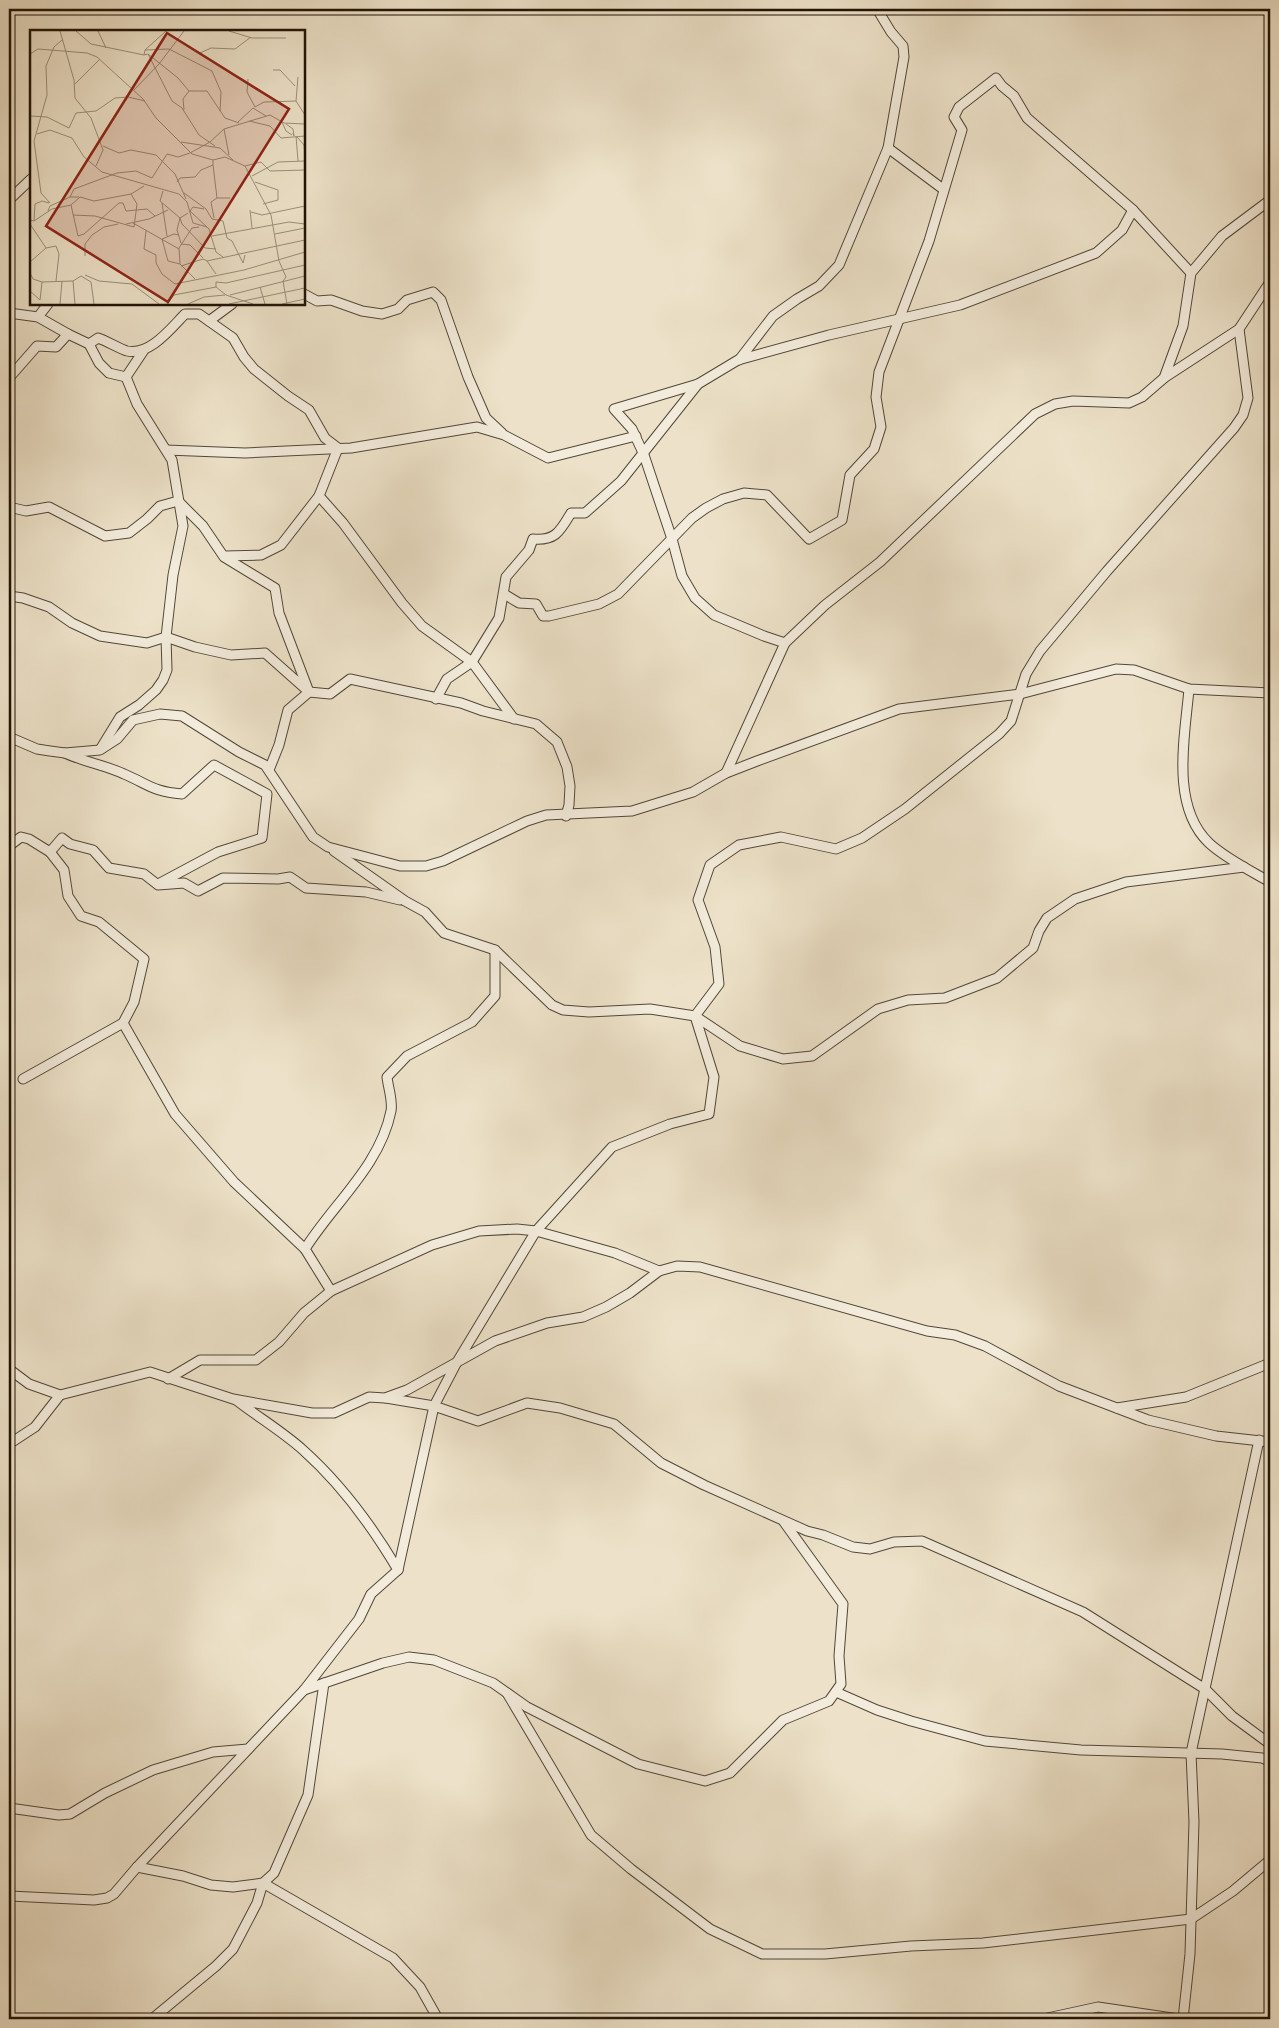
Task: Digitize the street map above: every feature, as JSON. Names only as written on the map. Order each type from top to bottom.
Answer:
[{"type":"street","points":[[738,360],[773,316],[819,286],[839,265],[888,148],[904,57],[903,46],[890,32],[877,9]]},
{"type":"street","points":[[504,594],[519,603],[536,604],[543,616],[599,604],[618,594],[692,518],[723,499],[744,493],[767,495],[808,539],[842,520],[850,475],[874,449],[881,427],[876,397],[879,372],[929,241],[962,130],[954,117],[959,107],[996,78],[1014,96],[1027,118],[1133,210],[1191,273]]},
{"type":"street","points":[[888,148],[943,189]]},
{"type":"street","points":[[9,200],[30,180]]},
{"type":"street","points":[[1164,378],[1183,326],[1191,273],[1222,236],[1270,200]]},
{"type":"street","points":[[785,643],[722,619],[695,598],[682,576],[644,454],[632,428],[614,409],[698,384],[738,360],[829,334],[960,305],[1096,253],[1122,230],[1133,210]]},
{"type":"street","points":[[726,774],[785,643],[825,605],[880,562],[1035,414],[1055,404],[1073,401],[1129,403],[1142,397],[1164,378],[1239,329],[1270,282]]},
{"type":"street","points":[[305,295],[317,301],[331,300],[362,311],[382,314],[398,309],[407,300],[433,292],[441,300],[468,378],[486,418],[504,435]]},
{"type":"street","points":[[38,317],[47,305]]},
{"type":"street","points":[[209,321],[231,305]]},
{"type":"street","points":[[9,313],[38,317],[89,344],[109,374],[126,378]]},
{"type":"street","points":[[126,378],[144,350],[164,336],[185,314],[199,314],[233,338],[244,357],[254,369],[309,410],[325,438],[338,448]]},
{"type":"street","points":[[695,1016],[719,984],[715,947],[698,900],[710,865],[739,845],[781,837],[836,849],[862,838],[905,809],[999,734],[1011,721],[1026,674],[1040,651],[1107,571],[1234,428],[1242,415],[1248,398],[1239,329]]},
{"type":"street","points":[[9,378],[37,346],[56,347],[68,334]]},
{"type":"street","points":[[89,344],[98,338],[128,351],[144,350]]},
{"type":"street","points":[[100,750],[120,717],[139,705],[156,690],[167,670],[166,637],[173,575],[183,526],[172,460],[137,404],[126,378]]},
{"type":"street","points":[[436,699],[447,679],[472,662],[499,618],[506,577],[529,550],[533,538],[544,540],[559,532],[571,514],[585,513],[621,482],[698,384]]},
{"type":"street","points":[[166,450],[245,452],[338,448],[380,444],[477,427],[504,435],[548,458],[636,436]]},
{"type":"street","points":[[224,556],[261,555],[281,545],[319,496],[338,448]]},
{"type":"street","points":[[319,496],[344,523],[397,596],[422,626],[472,662],[514,719]]},
{"type":"street","points":[[9,508],[26,511],[49,507],[105,536],[129,533],[148,519],[160,506],[178,500]]},
{"type":"street","points":[[178,500],[203,526],[224,556],[275,588],[279,614],[309,692]]},
{"type":"street","points":[[9,596],[23,598],[49,607],[72,623],[100,636],[147,643],[166,637],[195,647],[231,655],[265,653],[309,692],[330,694],[350,679],[461,703],[536,724],[557,742],[567,767],[570,786],[569,805],[566,816]]},
{"type":"street","points":[[328,847],[400,866],[426,866],[443,861],[528,821],[546,815],[566,816],[632,811],[693,792],[726,774],[899,709],[1020,694],[1116,669],[1134,670],[1189,689],[1270,694]]},
{"type":"street","points":[[1189,689],[1182,770],[1186,805],[1194,824],[1208,843],[1270,882]]},
{"type":"street","points":[[269,770],[279,745],[288,710],[309,692]]},
{"type":"street","points":[[9,737],[37,749],[65,753],[100,750],[117,739],[133,720],[160,714],[182,716],[239,752],[265,764],[312,838],[425,912],[444,933],[495,950],[552,1005],[564,1010],[590,1012],[650,1009],[695,1016],[740,1046],[783,1059],[812,1056],[878,1009],[908,1000],[944,998],[997,978],[1033,948],[1039,931],[1047,918],[1075,899],[1126,882],[1244,867]]},
{"type":"street","points":[[65,753],[124,774],[152,789],[170,793],[182,794],[214,765],[267,794],[262,838],[218,852],[158,885]]},
{"type":"street","points":[[9,846],[21,837],[29,839],[50,852],[64,870],[68,896],[81,916],[99,922],[144,958],[134,1002],[123,1022],[23,1079]]},
{"type":"street","points":[[50,852],[62,838],[74,846],[93,850],[109,868],[144,874],[158,885],[184,883],[198,891],[223,878],[278,879],[290,877],[306,888],[366,892],[404,900]]},
{"type":"street","points":[[305,1250],[315,1233],[377,1152],[392,1110],[387,1077],[407,1056],[472,1022],[495,996],[495,950]]},
{"type":"street","points":[[9,1896],[94,1900],[107,1898],[114,1894],[137,1867],[304,1690],[359,1620],[371,1594],[398,1570],[434,1406],[457,1362],[536,1231],[612,1147],[670,1124],[709,1114],[714,1077],[695,1016]]},
{"type":"street","points":[[123,1022],[175,1114],[234,1182],[305,1250],[331,1291]]},
{"type":"street","points":[[168,1379],[200,1360],[256,1360],[279,1342],[304,1313],[331,1291],[432,1245],[479,1231],[517,1229],[536,1231],[615,1254],[659,1271]]},
{"type":"street","points":[[385,1398],[407,1390],[495,1341],[547,1323],[583,1317],[606,1307],[630,1294],[659,1271],[677,1266],[700,1267],[927,1331],[955,1334],[984,1346],[1059,1386],[1148,1420],[1208,1434],[1270,1442]]},
{"type":"street","points":[[1117,1408],[1186,1397],[1270,1363]]},
{"type":"street","points":[[9,1369],[29,1384],[60,1395],[150,1372],[233,1399],[312,1413],[334,1412],[369,1397],[434,1406],[478,1421],[528,1403],[560,1408],[614,1424],[661,1463],[704,1485],[807,1531],[853,1547],[870,1549],[894,1542],[922,1540],[1083,1612],[1205,1689],[1232,1716],[1270,1744]]},
{"type":"street","points":[[9,1444],[36,1427],[60,1395]]},
{"type":"street","points":[[233,1399],[303,1450],[334,1482],[383,1544],[398,1570]]},
{"type":"street","points":[[1184,2019],[1190,1954],[1194,1822],[1192,1753],[1259,1440]]},
{"type":"street","points":[[304,1690],[383,1663],[409,1657],[434,1660],[493,1683],[527,1707],[638,1764],[705,1781],[730,1773],[783,1720],[829,1701],[841,1684],[840,1656],[843,1604],[783,1520]]},
{"type":"street","points":[[137,1867],[183,1876],[210,1885],[232,1887],[262,1883],[274,1873],[308,1795],[324,1684]]},
{"type":"street","points":[[836,1692],[877,1710],[985,1741],[1081,1750],[1232,1755],[1262,1758],[1270,1761]]},
{"type":"street","points":[[507,1693],[591,1835],[631,1870],[710,1929],[762,1954],[825,1954],[911,1946],[983,1943],[1191,1919],[1233,1891],[1270,1860]]},
{"type":"street","points":[[9,1808],[59,1815],[70,1814],[105,1793],[153,1770],[212,1752],[248,1749]]},
{"type":"street","points":[[152,2019],[216,1966],[233,1949],[257,1903],[262,1883]]},
{"type":"street","points":[[262,1883],[393,1958],[420,1987],[438,2019]]},
{"type":"street","points":[[1043,2019],[1098,2007],[1179,2019]]}]
